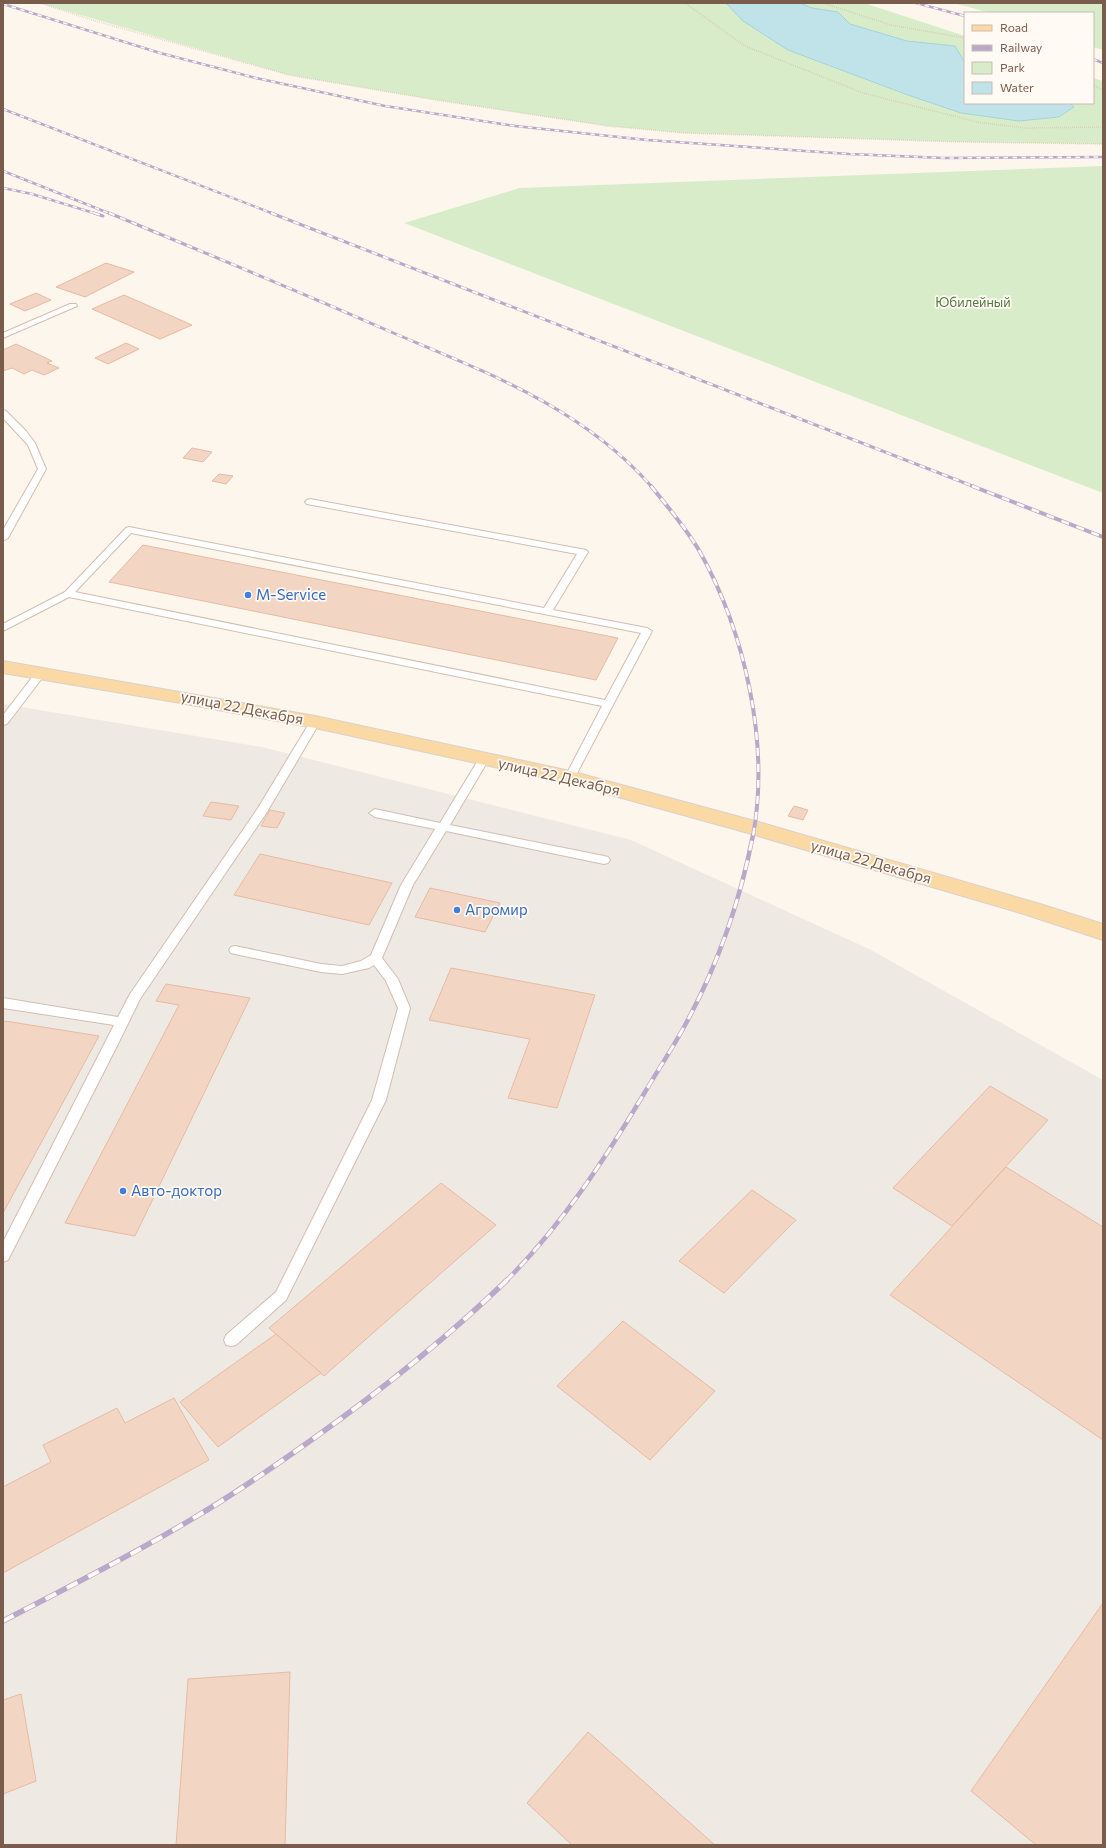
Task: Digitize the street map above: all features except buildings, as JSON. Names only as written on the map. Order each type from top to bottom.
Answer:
[{"type":"main road","name":"улица 22 Декабря","points":[[3,667],[175,696],[314,722],[570,777],[755,828],[1032,909],[1103,932]]},
{"type":"lane","points":[[3,336],[73,306]]},
{"type":"lane","points":[[3,413],[23,433],[32,445],[42,469],[3,538]]},
{"type":"lane","points":[[310,502],[583,552],[547,611]]},
{"type":"lane","points":[[3,628],[68,594],[129,530],[647,631],[570,777]]},
{"type":"lane","points":[[68,594],[608,704]]},
{"type":"lane","points":[[3,722],[41,673]]},
{"type":"lane","points":[[3,1256],[123,1022],[134,997],[263,809],[314,722]]},
{"type":"lane","points":[[234,950],[321,968],[342,970],[365,965],[376,958],[407,885],[444,827],[484,759]]},
{"type":"lane","points":[[375,813],[604,860]]},
{"type":"lane","points":[[231,1340],[281,1296],[379,1100],[404,1008],[392,979],[376,958]]},
{"type":"lane","points":[[3,1003],[123,1022]]},
{"type":"path","points":[[40,3],[92,20],[289,75],[436,100],[608,126],[692,133],[962,142],[1103,144]]},
{"type":"path","points":[[685,3],[745,46],[863,93],[977,122],[1024,128],[1103,127]]},
{"type":"path","points":[[823,3],[839,6],[866,18],[909,29],[964,38]]},
{"type":"path","points":[[1094,86],[1103,90]]},
{"type":"shaded area","points":[[3,704],[262,747],[631,840],[871,950],[1103,1080],[1103,1845],[3,1845]]},
{"type":"green space","points":[[39,3],[864,3],[964,36],[964,104],[1094,104],[1094,78],[1103,81],[1103,144],[962,142],[684,133],[608,126],[436,100],[289,75]]},
{"type":"green space","points":[[953,3],[1103,3],[1103,50],[1094,47],[1094,12],[987,12]]},
{"type":"green space","name":"Юбилейный","points":[[1103,166],[1103,493],[404,223],[520,188]]},
{"type":"water","points":[[726,3],[800,3],[812,8],[838,12],[850,24],[907,41],[955,46],[964,61],[964,104],[1071,104],[1074,107],[1059,117],[1019,121],[961,113],[908,95],[788,50],[743,21]]},
{"type":"railway","points":[[916,3],[964,16]]},
{"type":"railway","points":[[3,4],[160,53],[256,78],[385,106],[515,126],[647,140],[849,154],[944,158],[1103,157]]},
{"type":"railway","points":[[1094,59],[1103,63]]},
{"type":"railway","points":[[3,109],[274,214]]},
{"type":"railway","points":[[3,171],[111,214]]},
{"type":"railway","points":[[3,188],[32,194],[97,214]]},
{"type":"railway","points":[[109,213],[457,360],[528,393],[561,412],[594,434],[624,458],[652,487]]},
{"type":"railway","points":[[271,213],[975,487]]},
{"type":"railway","points":[[97,214],[103,216]]},
{"type":"railway","points":[[651,486],[683,526],[700,552],[730,617],[741,653],[750,690],[756,727],[758,764],[757,800],[753,836]]},
{"type":"railway","points":[[972,486],[1103,537]]},
{"type":"railway","points":[[506,1281],[546,1237],[582,1191],[614,1142],[684,1027],[707,981],[726,934],[748,860],[753,835]]},
{"type":"railway","points":[[3,1621],[98,1572],[169,1533],[267,1471],[387,1384],[436,1344],[506,1281]]},
{"type":"place","name":"M-Service","points":[[248,595]]},
{"type":"place","name":"Агромир","points":[[457,910]]},
{"type":"place","name":"Авто-доктор","points":[[123,1191]]}]
